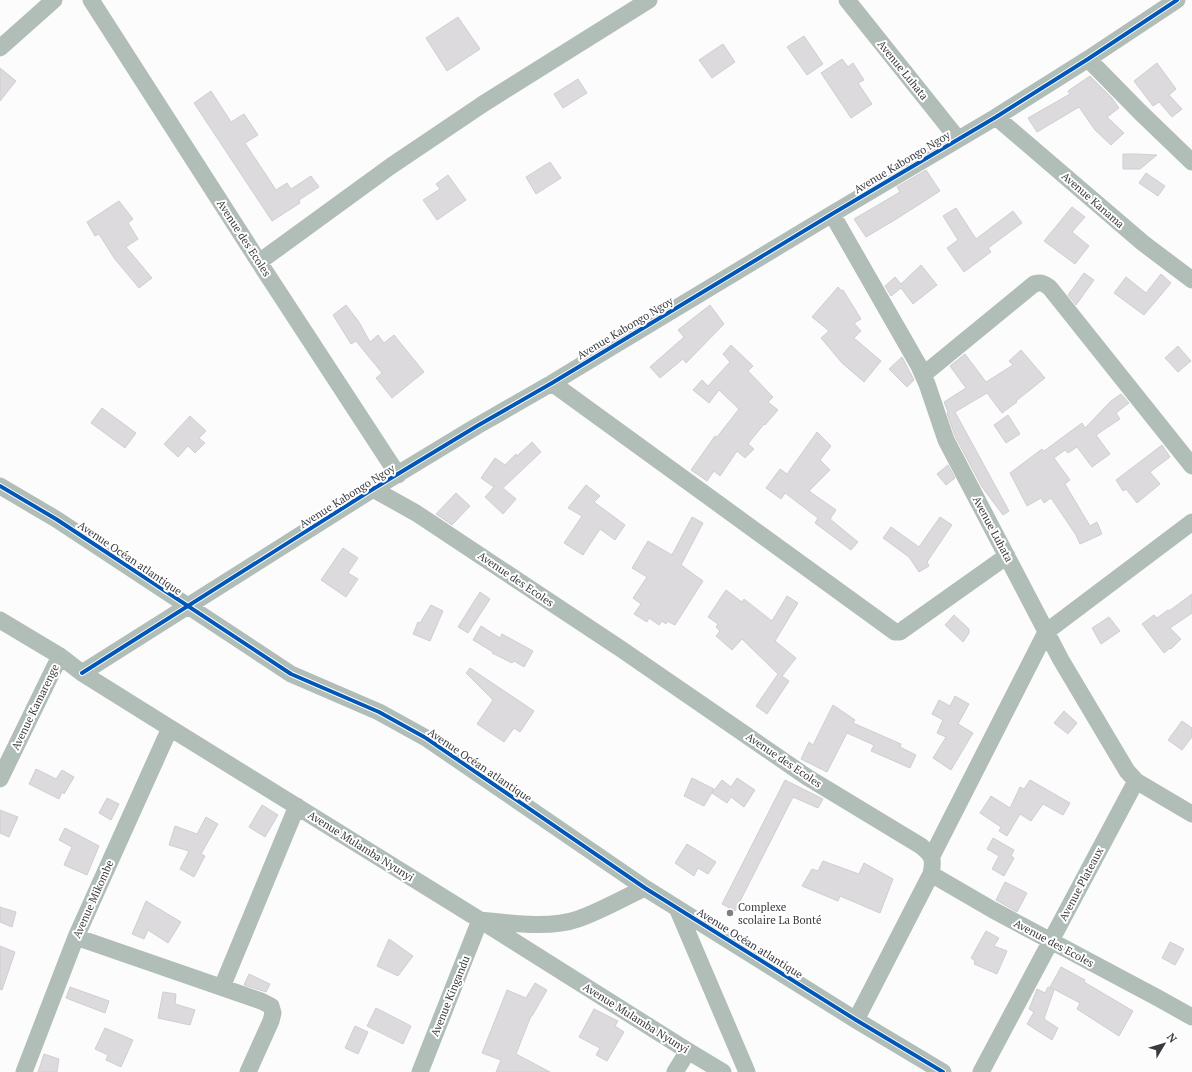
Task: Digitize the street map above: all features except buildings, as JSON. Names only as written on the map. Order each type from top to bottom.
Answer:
[{"type":"street","points":[[0,48],[54,0]]},
{"type":"street","name":"Avenue des Ecoles","points":[[90,0],[398,475]]},
{"type":"street","points":[[259,262],[391,166],[483,104],[650,0]]},
{"type":"street","name":"Avenue Luhata","points":[[847,0],[958,139]]},
{"type":"street","name":"Avenue Kabongo Ngoy","points":[[82,673],[477,426],[552,383],[996,117],[1088,59],[1177,0]]},
{"type":"street","points":[[1088,59],[1192,162]]},
{"type":"street","name":"Avenue Kanama","points":[[996,117],[1143,243],[1192,280]]},
{"type":"street","name":"Avenue Luhata","points":[[832,214],[923,375],[946,440],[1072,680],[1127,770],[1136,782],[1192,814]]},
{"type":"street","points":[[923,375],[1034,284],[1040,282],[1044,283],[1050,288],[1192,466]]},
{"type":"street","points":[[552,383],[895,632],[904,630],[1007,556]]},
{"type":"street","name":"Avenue Océan atlantique","points":[[0,486],[56,519],[291,674],[379,712],[426,738],[645,888],[856,1020],[944,1072]]},
{"type":"street","name":"Avenue des Ecoles","points":[[374,489],[423,517],[621,649],[808,777],[921,846],[932,856]]},
{"type":"street","points":[[856,1020],[931,874],[933,864],[932,856],[1046,632],[1192,522]]},
{"type":"street","name":"Avenue Mulamba Nyunyi","points":[[0,620],[60,656],[82,673],[723,1072]]},
{"type":"street","name":"Avenue Kamarenge","points":[[0,779],[60,656]]},
{"type":"street","name":"Avenue Mikombe","points":[[24,1072],[76,937],[170,728]]},
{"type":"street","name":"Avenue Plateaux","points":[[981,1072],[1136,782]]},
{"type":"street","points":[[222,987],[297,806]]},
{"type":"street","name":"Avenue des Ecoles","points":[[931,874],[993,910],[1192,1017]]},
{"type":"street","points":[[480,920],[524,924],[544,924],[577,920],[645,888]]},
{"type":"street","points":[[677,908],[747,1072]]},
{"type":"street","name":"Avenue Kingandu","points":[[420,1072],[480,920]]},
{"type":"street","points":[[76,937],[222,987],[271,1006],[273,1013],[271,1021],[248,1072]]},
{"type":"street","points":[[675,1072],[688,1051]]},
{"type":"cycle path","points":[[82,673],[373,489],[996,117],[1088,59],[1177,0]]},
{"type":"cycle path","points":[[0,486],[56,519],[291,674],[379,712],[426,738],[645,888],[856,1020],[943,1072]]},
{"type":"place","name":"Complexe scolaire La Bonté","points":[[730,913]]}]
